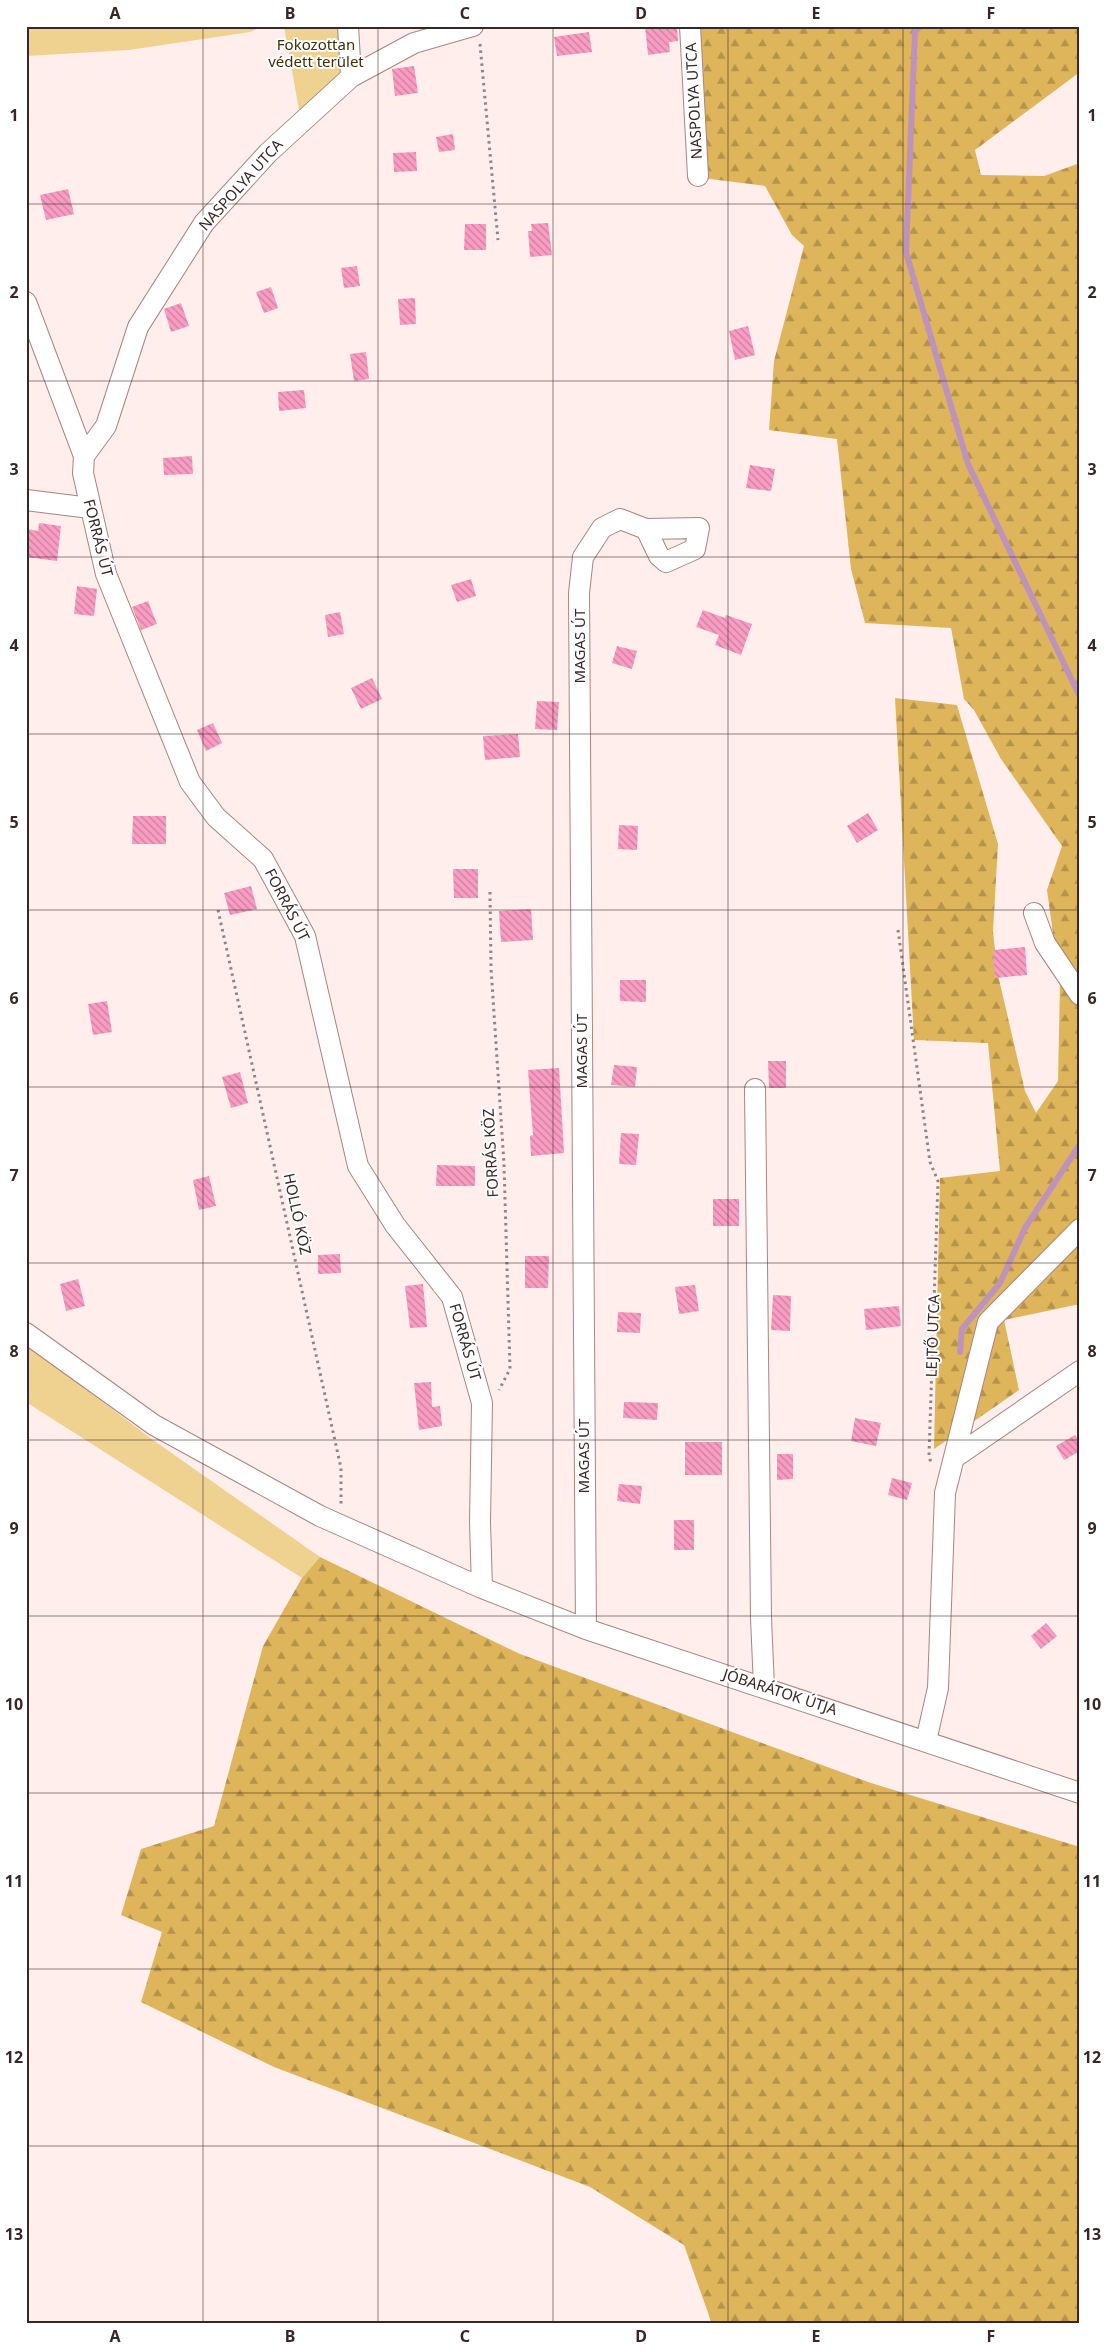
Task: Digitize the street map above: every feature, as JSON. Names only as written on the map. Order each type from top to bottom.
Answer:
[{"type":"street","points":[[348,26],[351,77]]},
{"type":"street","name":"NASPOLYA UTCA","points":[[690,26],[698,176]]},
{"type":"street","name":"NASPOLYA UTCA","points":[[84,456],[106,426],[138,327],[204,224],[268,153],[351,77],[414,43],[476,30]]},
{"type":"street","name":"FORRÁS ÚT","points":[[26,302],[84,456],[83,473],[106,574],[190,782],[216,817],[263,859],[306,936],[358,1166],[395,1225],[452,1297],[482,1403],[480,1522],[482,1588]]},
{"type":"street","points":[[26,500],[90,508]]},
{"type":"street","name":"MAGAS ÚT","points":[[586,1629],[579,593],[583,557],[602,528],[620,519],[646,529]]},
{"type":"street","points":[[1034,913],[1045,943],[1080,994]]},
{"type":"street","points":[[755,1089],[761,1618],[764,1687]]},
{"type":"street","points":[[926,1741],[938,1688],[945,1493],[988,1322],[1080,1230]]},
{"type":"street","name":"JÓBARÁTOK ÚTJA","points":[[26,1333],[154,1425],[320,1516],[341,1523],[482,1588],[586,1629],[1080,1793]]},
{"type":"street","points":[[954,1458],[1080,1372]]},
{"type":"path","points":[[476,30],[498,240]]},
{"type":"path","name":"FORRÁS KÖZ","points":[[482,1403],[501,1388],[510,1369],[504,1164],[491,968],[490,892]]},
{"type":"path","name":"HOLLÓ KÖZ","points":[[218,910],[342,1468],[341,1523]]},
{"type":"path","name":"LEJTŐ UTCA","points":[[898,930],[930,1162],[938,1180],[929,1456],[945,1493]]},
{"type":"green space","name":"Fokozottan védett terület","points":[[26,26],[264,26],[250,32],[129,50],[26,56]]},
{"type":"green space","name":"Fokozottan védett terület","points":[[284,26],[340,26],[343,73],[301,121]]},
{"type":"green space","points":[[694,26],[1080,26],[1080,72],[975,150],[981,175],[1044,176],[1080,163],[1080,1304],[1004,1320],[1019,1390],[934,1449],[940,1178],[1000,1171],[988,1043],[914,1040],[895,698],[957,705],[998,844],[993,932],[998,975],[1025,1091],[1036,1113],[1058,1081],[1060,984],[1047,890],[1062,846],[1001,759],[974,710],[964,699],[951,628],[865,623],[851,569],[837,439],[769,430],[774,361],[804,246],[792,235],[765,186],[702,178]]},
{"type":"green space","points":[[26,1344],[153,1440],[320,1557],[302,1578],[26,1402]]},
{"type":"green space","points":[[320,1557],[520,1654],[871,1783],[1080,1847],[1080,2324],[712,2324],[684,2245],[590,2187],[274,2067],[141,2002],[162,1932],[121,1915],[141,1849],[214,1826],[263,1646],[302,1578]]},
{"type":"building","points":[[645,26],[677,26],[678,41],[669,42],[670,52],[648,55]]},
{"type":"building","points":[[589,32],[592,52],[557,56],[554,37]]},
{"type":"building","points":[[414,66],[418,93],[395,96],[392,69]]},
{"type":"building","points":[[453,134],[455,150],[439,152],[436,137]]},
{"type":"building","points":[[416,152],[417,171],[394,172],[393,153]]},
{"type":"building","points":[[68,189],[74,214],[46,220],[40,195]]},
{"type":"building","points":[[548,223],[552,255],[530,257],[528,231],[532,231],[531,224]]},
{"type":"building","points":[[465,224],[486,224],[486,250],[464,250]]},
{"type":"building","points":[[357,266],[360,286],[344,288],[341,268]]},
{"type":"building","points":[[271,287],[278,308],[264,313],[256,292]]},
{"type":"building","points":[[415,298],[416,324],[400,325],[398,299]]},
{"type":"building","points":[[181,303],[189,326],[171,332],[164,309]]},
{"type":"building","points":[[748,326],[755,355],[735,360],[729,331]]},
{"type":"building","points":[[366,352],[369,379],[354,381],[350,354]]},
{"type":"building","points":[[304,390],[306,408],[279,411],[278,392]]},
{"type":"building","points":[[192,456],[193,474],[164,475],[163,458]]},
{"type":"building","points":[[750,465],[775,469],[771,491],[746,488]]},
{"type":"building","points":[[39,523],[61,526],[57,561],[26,557],[26,529],[38,531]]},
{"type":"building","points":[[471,579],[476,596],[457,602],[451,585]]},
{"type":"building","points":[[77,586],[97,589],[94,616],[74,614]]},
{"type":"building","points":[[148,601],[157,624],[141,630],[132,607]]},
{"type":"building","points":[[703,610],[725,618],[726,615],[752,624],[741,655],[715,645],[719,635],[696,627]]},
{"type":"building","points":[[340,612],[344,634],[328,637],[325,615]]},
{"type":"building","points":[[617,646],[637,651],[632,669],[612,663]]},
{"type":"building","points":[[372,678],[382,699],[361,709],[351,688]]},
{"type":"building","points":[[537,701],[559,702],[557,730],[535,729]]},
{"type":"building","points":[[213,723],[222,743],[206,751],[197,730]]},
{"type":"building","points":[[518,734],[520,757],[485,760],[483,736]]},
{"type":"building","points":[[868,813],[878,830],[857,843],[847,826]]},
{"type":"building","points":[[133,816],[166,816],[166,844],[132,844]]},
{"type":"building","points":[[619,825],[638,826],[637,850],[618,849]]},
{"type":"building","points":[[453,869],[478,869],[478,898],[454,898]]},
{"type":"building","points":[[251,886],[257,909],[230,915],[224,893]]},
{"type":"building","points":[[531,909],[533,940],[501,942],[499,911]]},
{"type":"building","points":[[1025,947],[1027,975],[995,978],[993,950]]},
{"type":"building","points":[[620,980],[646,980],[646,1002],[620,1001]]},
{"type":"building","points":[[107,1001],[112,1032],[93,1035],[88,1004]]},
{"type":"building","points":[[768,1061],[786,1061],[786,1088],[769,1088]]},
{"type":"building","points":[[614,1065],[637,1067],[635,1087],[611,1085]]},
{"type":"building","points":[[559,1068],[564,1153],[531,1156],[530,1136],[533,1135],[528,1070]]},
{"type":"building","points":[[240,1072],[248,1103],[231,1108],[222,1077]]},
{"type":"building","points":[[621,1133],[639,1134],[636,1165],[619,1164]]},
{"type":"building","points":[[437,1165],[475,1166],[475,1186],[436,1186]]},
{"type":"building","points":[[209,1176],[216,1206],[199,1210],[193,1180]]},
{"type":"building","points":[[713,1199],[739,1199],[739,1226],[713,1226]]},
{"type":"building","points":[[340,1254],[341,1273],[318,1274],[318,1255]]},
{"type":"building","points":[[525,1256],[549,1256],[548,1288],[525,1288]]},
{"type":"building","points":[[78,1279],[85,1306],[66,1311],[60,1284]]},
{"type":"building","points":[[423,1284],[427,1327],[410,1328],[405,1286]]},
{"type":"building","points":[[695,1285],[699,1311],[679,1314],[675,1287]]},
{"type":"building","points":[[773,1295],[791,1296],[790,1331],[771,1330]]},
{"type":"building","points":[[899,1306],[901,1326],[866,1330],[864,1309]]},
{"type":"building","points":[[618,1312],[641,1313],[640,1333],[617,1332]]},
{"type":"building","points":[[431,1382],[432,1407],[440,1406],[442,1426],[419,1430],[414,1383]]},
{"type":"building","points":[[624,1402],[658,1403],[657,1420],[623,1418]]},
{"type":"building","points":[[855,1418],[881,1423],[876,1446],[851,1441]]},
{"type":"building","points":[[1075,1435],[1080,1443],[1080,1451],[1064,1460],[1056,1446]]},
{"type":"building","points":[[685,1442],[722,1442],[722,1475],[685,1475]]},
{"type":"building","points":[[777,1454],[793,1454],[793,1479],[777,1480]]},
{"type":"building","points":[[892,1478],[912,1483],[907,1500],[888,1495]]},
{"type":"building","points":[[619,1484],[642,1486],[640,1504],[617,1501]]},
{"type":"building","points":[[674,1520],[694,1520],[694,1550],[674,1550]]},
{"type":"building","points":[[1046,1623],[1057,1636],[1041,1649],[1031,1636]]},
{"type":"waterway","points":[[920,26],[915,32],[906,252],[968,464],[1080,697]]},
{"type":"waterway","points":[[960,1352],[962,1329],[1000,1283],[1025,1228],[1080,1144]]}]
